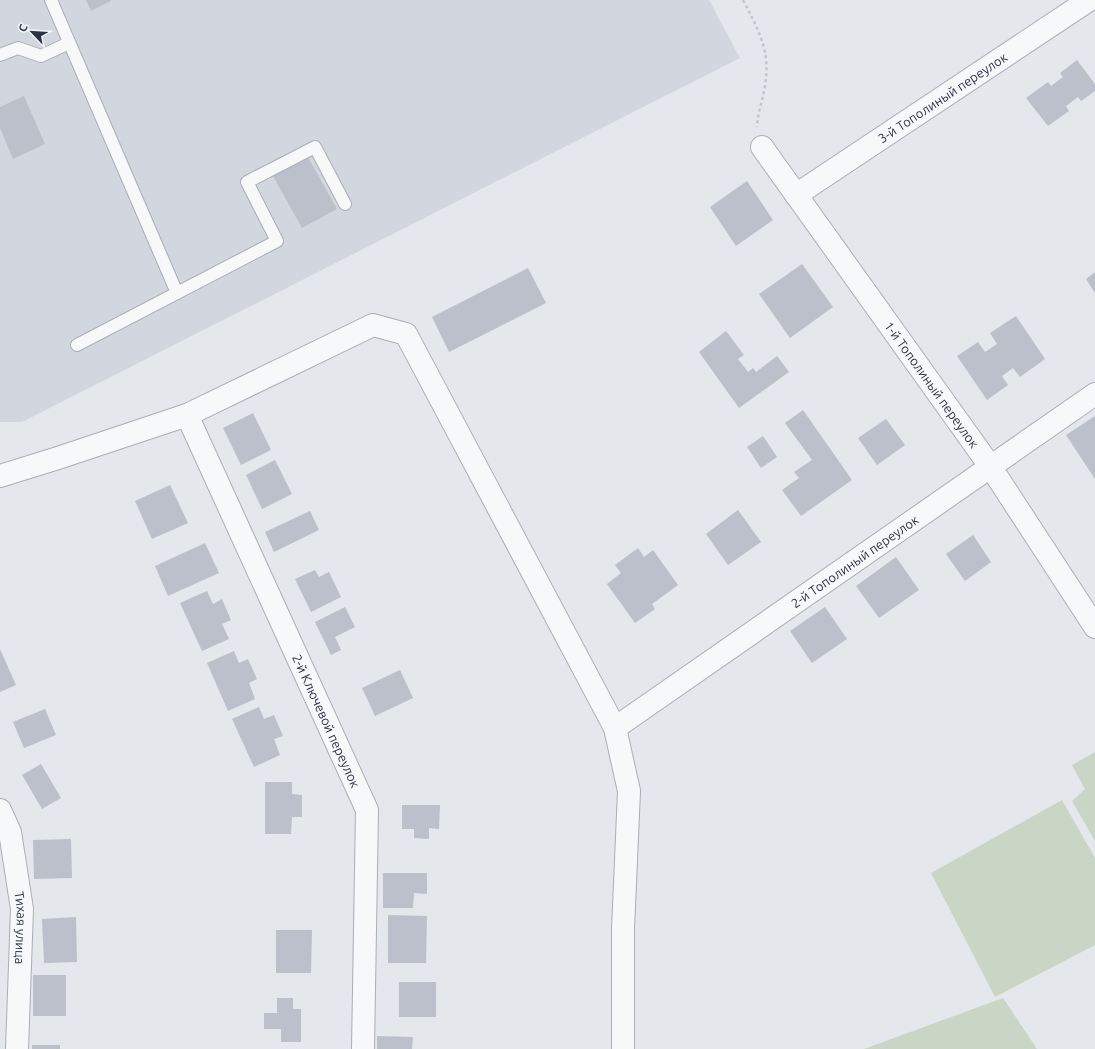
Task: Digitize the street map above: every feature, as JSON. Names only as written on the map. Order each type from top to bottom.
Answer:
[{"type":"street","name":"3-й Тополиный переулок","points":[[796,195],[1089,0]]},
{"type":"street","name":"1-й Тополиный переулок","points":[[762,146],[990,466],[1095,626]]},
{"type":"street","points":[[0,476],[187,415],[373,325],[406,334],[615,728],[629,791],[623,929],[623,1049]]},
{"type":"street","name":"2-й Тополиный переулок","points":[[615,728],[1095,394]]},
{"type":"street","name":"2-й Ключевой переулок","points":[[187,415],[367,810],[363,1049]]},
{"type":"street","name":"Тихая улица","points":[[0,810],[10,832],[22,909],[17,1049]]},
{"type":"lane","points":[[51,0],[177,293]]},
{"type":"lane","points":[[0,54],[18,48],[41,56],[69,43]]},
{"type":"lane","points":[[78,345],[277,241],[247,182],[315,147],[344,204]]},
{"type":"path","points":[[743,0],[760,34],[768,64],[765,86],[758,111],[757,129],[762,146]]},
{"type":"shaded area","points":[[0,0],[709,0],[740,58],[22,422],[0,422]]},
{"type":"green space","points":[[1095,752],[1095,841],[1072,801],[1085,789],[1072,765]]},
{"type":"green space","points":[[1062,800],[1095,858],[1095,945],[995,997],[931,873]]},
{"type":"green space","points":[[1003,998],[1037,1049],[864,1049]]},
{"type":"building","points":[[86,0],[111,0],[111,1],[91,11]]},
{"type":"building","points":[[1077,60],[1095,84],[1095,91],[1081,101],[1078,97],[1066,106],[1069,111],[1048,126],[1026,98],[1048,82],[1051,86],[1063,77],[1060,73]]},
{"type":"building","points":[[24,96],[45,144],[13,159],[0,128],[0,107]]},
{"type":"building","points":[[308,157],[337,209],[302,228],[273,176]]},
{"type":"building","points":[[747,181],[773,220],[736,246],[710,207]]},
{"type":"building","points":[[802,264],[833,307],[790,338],[759,294]]},
{"type":"building","points":[[528,268],[546,303],[449,352],[432,317]]},
{"type":"building","points":[[1095,272],[1095,293],[1086,279]]},
{"type":"building","points":[[1016,316],[1045,359],[1020,377],[1013,368],[1002,376],[1008,385],[987,400],[957,356],[978,342],[985,352],[997,344],[990,333]]},
{"type":"building","points":[[726,331],[744,355],[738,359],[748,372],[753,368],[756,372],[777,356],[789,372],[739,408],[699,352]]},
{"type":"building","points":[[803,410],[852,480],[801,516],[782,490],[799,478],[794,472],[812,460],[785,423]]},
{"type":"building","points":[[253,413],[271,450],[241,465],[223,428]]},
{"type":"building","points":[[1095,416],[1095,479],[1066,435]]},
{"type":"building","points":[[886,419],[905,445],[877,465],[858,438]]},
{"type":"building","points":[[763,436],[777,457],[761,468],[747,447]]},
{"type":"building","points":[[275,460],[292,494],[262,509],[246,475]]},
{"type":"building","points":[[170,485],[188,523],[152,539],[135,501]]},
{"type":"building","points":[[738,510],[761,542],[728,565],[706,534]]},
{"type":"building","points":[[310,511],[319,530],[274,552],[265,532]]},
{"type":"building","points":[[973,535],[991,562],[965,581],[946,554]]},
{"type":"building","points":[[205,543],[219,573],[168,596],[155,566]]},
{"type":"building","points":[[638,548],[644,557],[653,550],[678,585],[652,604],[655,609],[635,623],[607,584],[621,573],[615,565]]},
{"type":"building","points":[[896,557],[919,590],[879,618],[856,586]]},
{"type":"building","points":[[315,570],[319,577],[329,572],[341,597],[311,612],[295,579]]},
{"type":"building","points":[[207,591],[213,604],[222,599],[231,620],[222,624],[229,639],[202,651],[180,603]]},
{"type":"building","points":[[345,607],[355,627],[335,637],[341,650],[331,655],[315,622]]},
{"type":"building","points":[[825,607],[847,639],[812,663],[790,631]]},
{"type":"building","points":[[0,649],[16,685],[0,692]]},
{"type":"building","points":[[234,651],[239,663],[248,659],[257,679],[249,683],[255,699],[228,711],[207,663]]},
{"type":"building","points":[[400,670],[413,698],[375,716],[362,688]]},
{"type":"building","points":[[259,707],[264,719],[274,715],[283,736],[274,739],[280,755],[254,767],[232,719]]},
{"type":"building","points":[[45,709],[56,735],[24,748],[13,722]]},
{"type":"building","points":[[41,764],[61,798],[42,809],[22,775]]},
{"type":"building","points":[[265,782],[292,782],[292,794],[302,795],[302,817],[292,817],[291,834],[265,834]]},
{"type":"building","points":[[402,805],[440,805],[439,829],[429,828],[429,839],[414,838],[414,829],[402,829]]},
{"type":"building","points":[[71,839],[72,878],[34,879],[33,840]]},
{"type":"building","points":[[383,873],[427,873],[427,894],[414,893],[413,908],[383,908]]},
{"type":"building","points":[[388,915],[427,916],[426,963],[388,963]]},
{"type":"building","points":[[76,917],[77,962],[44,963],[42,919]]},
{"type":"building","points":[[276,930],[312,930],[311,973],[276,973]]},
{"type":"building","points":[[33,975],[66,975],[66,1016],[33,1016]]},
{"type":"building","points":[[399,982],[436,982],[436,1017],[399,1017]]},
{"type":"building","points":[[277,998],[293,998],[293,1009],[301,1009],[301,1042],[281,1042],[281,1029],[264,1029],[264,1013],[277,1013]]},
{"type":"building","points":[[377,1036],[413,1037],[412,1049],[377,1049]]},
{"type":"building","points":[[32,1045],[60,1045],[60,1049],[32,1049]]}]
